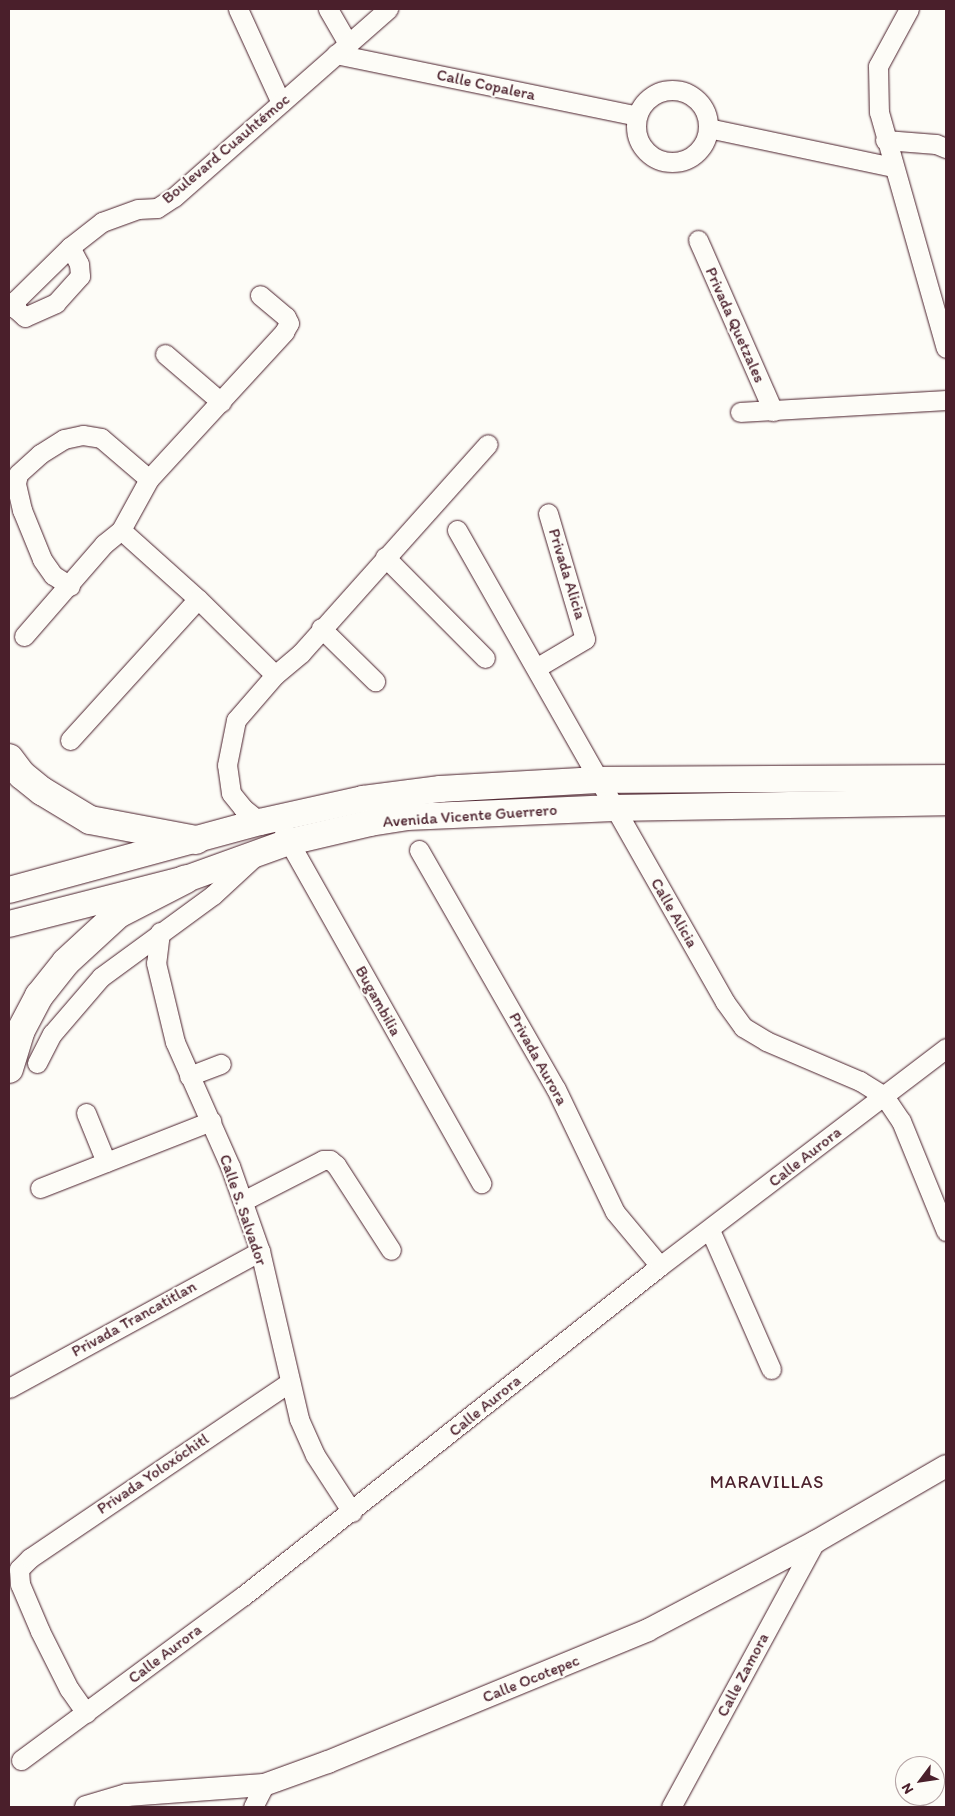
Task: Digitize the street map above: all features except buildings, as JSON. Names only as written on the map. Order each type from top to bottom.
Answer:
[{"type":"highway","points":[[9,758],[22,775],[42,791],[90,820],[196,840]]},
{"type":"highway","points":[[9,1069],[28,1018],[39,996],[66,962],[118,914],[186,879]]},
{"type":"main road","name":"Avenida Vicente Guerrero","points":[[9,890],[268,820],[363,798],[440,788],[598,780],[946,778]]},
{"type":"main road","name":"Avenida Vicente Guerrero","points":[[9,924],[186,879],[254,857],[289,842],[370,823],[408,818],[614,808],[946,802]]},
{"type":"main road","points":[[126,859],[134,893]]},
{"type":"street","points":[[238,9],[281,103]]},
{"type":"street","points":[[328,9],[342,48]]},
{"type":"street","name":"Boulevard Cuauhtémoc","points":[[70,247],[79,264],[80,276],[56,304],[25,317],[16,308],[16,300],[70,247],[102,222],[138,209],[157,208],[174,197],[388,9]]},
{"type":"street","points":[[909,9],[878,66],[879,112],[885,140],[946,348]]},
{"type":"street","name":"Calle Copalera","points":[[342,48],[637,116]]},
{"type":"street","points":[[660,92],[683,92],[701,106],[708,128],[704,142],[694,154],[681,161],[666,162],[652,156],[641,145],[636,131],[637,116],[642,105],[660,92]]},
{"type":"street","points":[[708,128],[893,167]]},
{"type":"street","points":[[885,140],[936,144],[946,148]]},
{"type":"street","name":"Privada Quetzales","points":[[698,240],[773,411]]},
{"type":"street","points":[[24,636],[70,586],[92,557],[121,530],[149,478],[222,402],[289,323],[260,295]]},
{"type":"street","points":[[165,354],[222,402]]},
{"type":"street","points":[[740,412],[946,400]]},
{"type":"street","points":[[70,586],[53,575],[42,559],[22,510],[16,483],[18,474],[40,454],[64,438],[84,435],[101,438],[149,478]]},
{"type":"street","points":[[268,820],[243,808],[231,793],[227,765],[236,720],[275,675],[301,654],[321,628],[385,556],[488,444]]},
{"type":"street","name":"Privada Alicia","points":[[536,668],[585,639],[548,513]]},
{"type":"street","points":[[121,530],[198,599],[275,675]]},
{"type":"street","name":"Calle Alicia","points":[[457,530],[725,1002],[743,1027],[766,1041],[860,1081],[884,1096],[900,1121],[946,1231]]},
{"type":"street","points":[[385,556],[485,658]]},
{"type":"street","points":[[70,740],[198,599]]},
{"type":"street","points":[[321,628],[375,681]]},
{"type":"street","name":"Bugambilia","points":[[268,820],[289,842],[481,1183]]},
{"type":"street","name":"Privada Aurora","points":[[419,850],[556,1089],[615,1212],[660,1266]]},
{"type":"street","points":[[37,1063],[52,1034],[88,990],[160,932],[213,895],[254,857]]},
{"type":"street","name":"Calle S. Salvador","points":[[160,932],[156,963],[175,1042],[211,1121],[260,1250],[299,1419],[315,1454],[352,1512]]},
{"type":"street","name":"Calle Aurora","points":[[21,1760],[352,1512],[660,1266],[710,1230],[946,1048]]},
{"type":"street","points":[[189,1076],[221,1064]]},
{"type":"street","points":[[86,1113],[106,1162]]},
{"type":"street","points":[[40,1188],[211,1121]]},
{"type":"street","points":[[243,1202],[323,1160],[330,1160],[391,1250]]},
{"type":"street","points":[[710,1230],[771,1369]]},
{"type":"street","name":"Privada Trancatitlan","points":[[9,1388],[260,1250]]},
{"type":"street","name":"Privada Yoloxóchitl","points":[[86,1713],[69,1689],[40,1631],[20,1584],[19,1569],[30,1558],[290,1382]]},
{"type":"street","name":"Calle Ocotepec","points":[[86,1807],[128,1794],[264,1785],[328,1762],[648,1630],[814,1542],[946,1466]]},
{"type":"street","name":"Calle Zamora","points":[[671,1807],[814,1542]]},
{"type":"street","points":[[252,1807],[264,1785]]},
{"type":"district","name":"MARAVILLAS","points":[[767,1482]]}]
